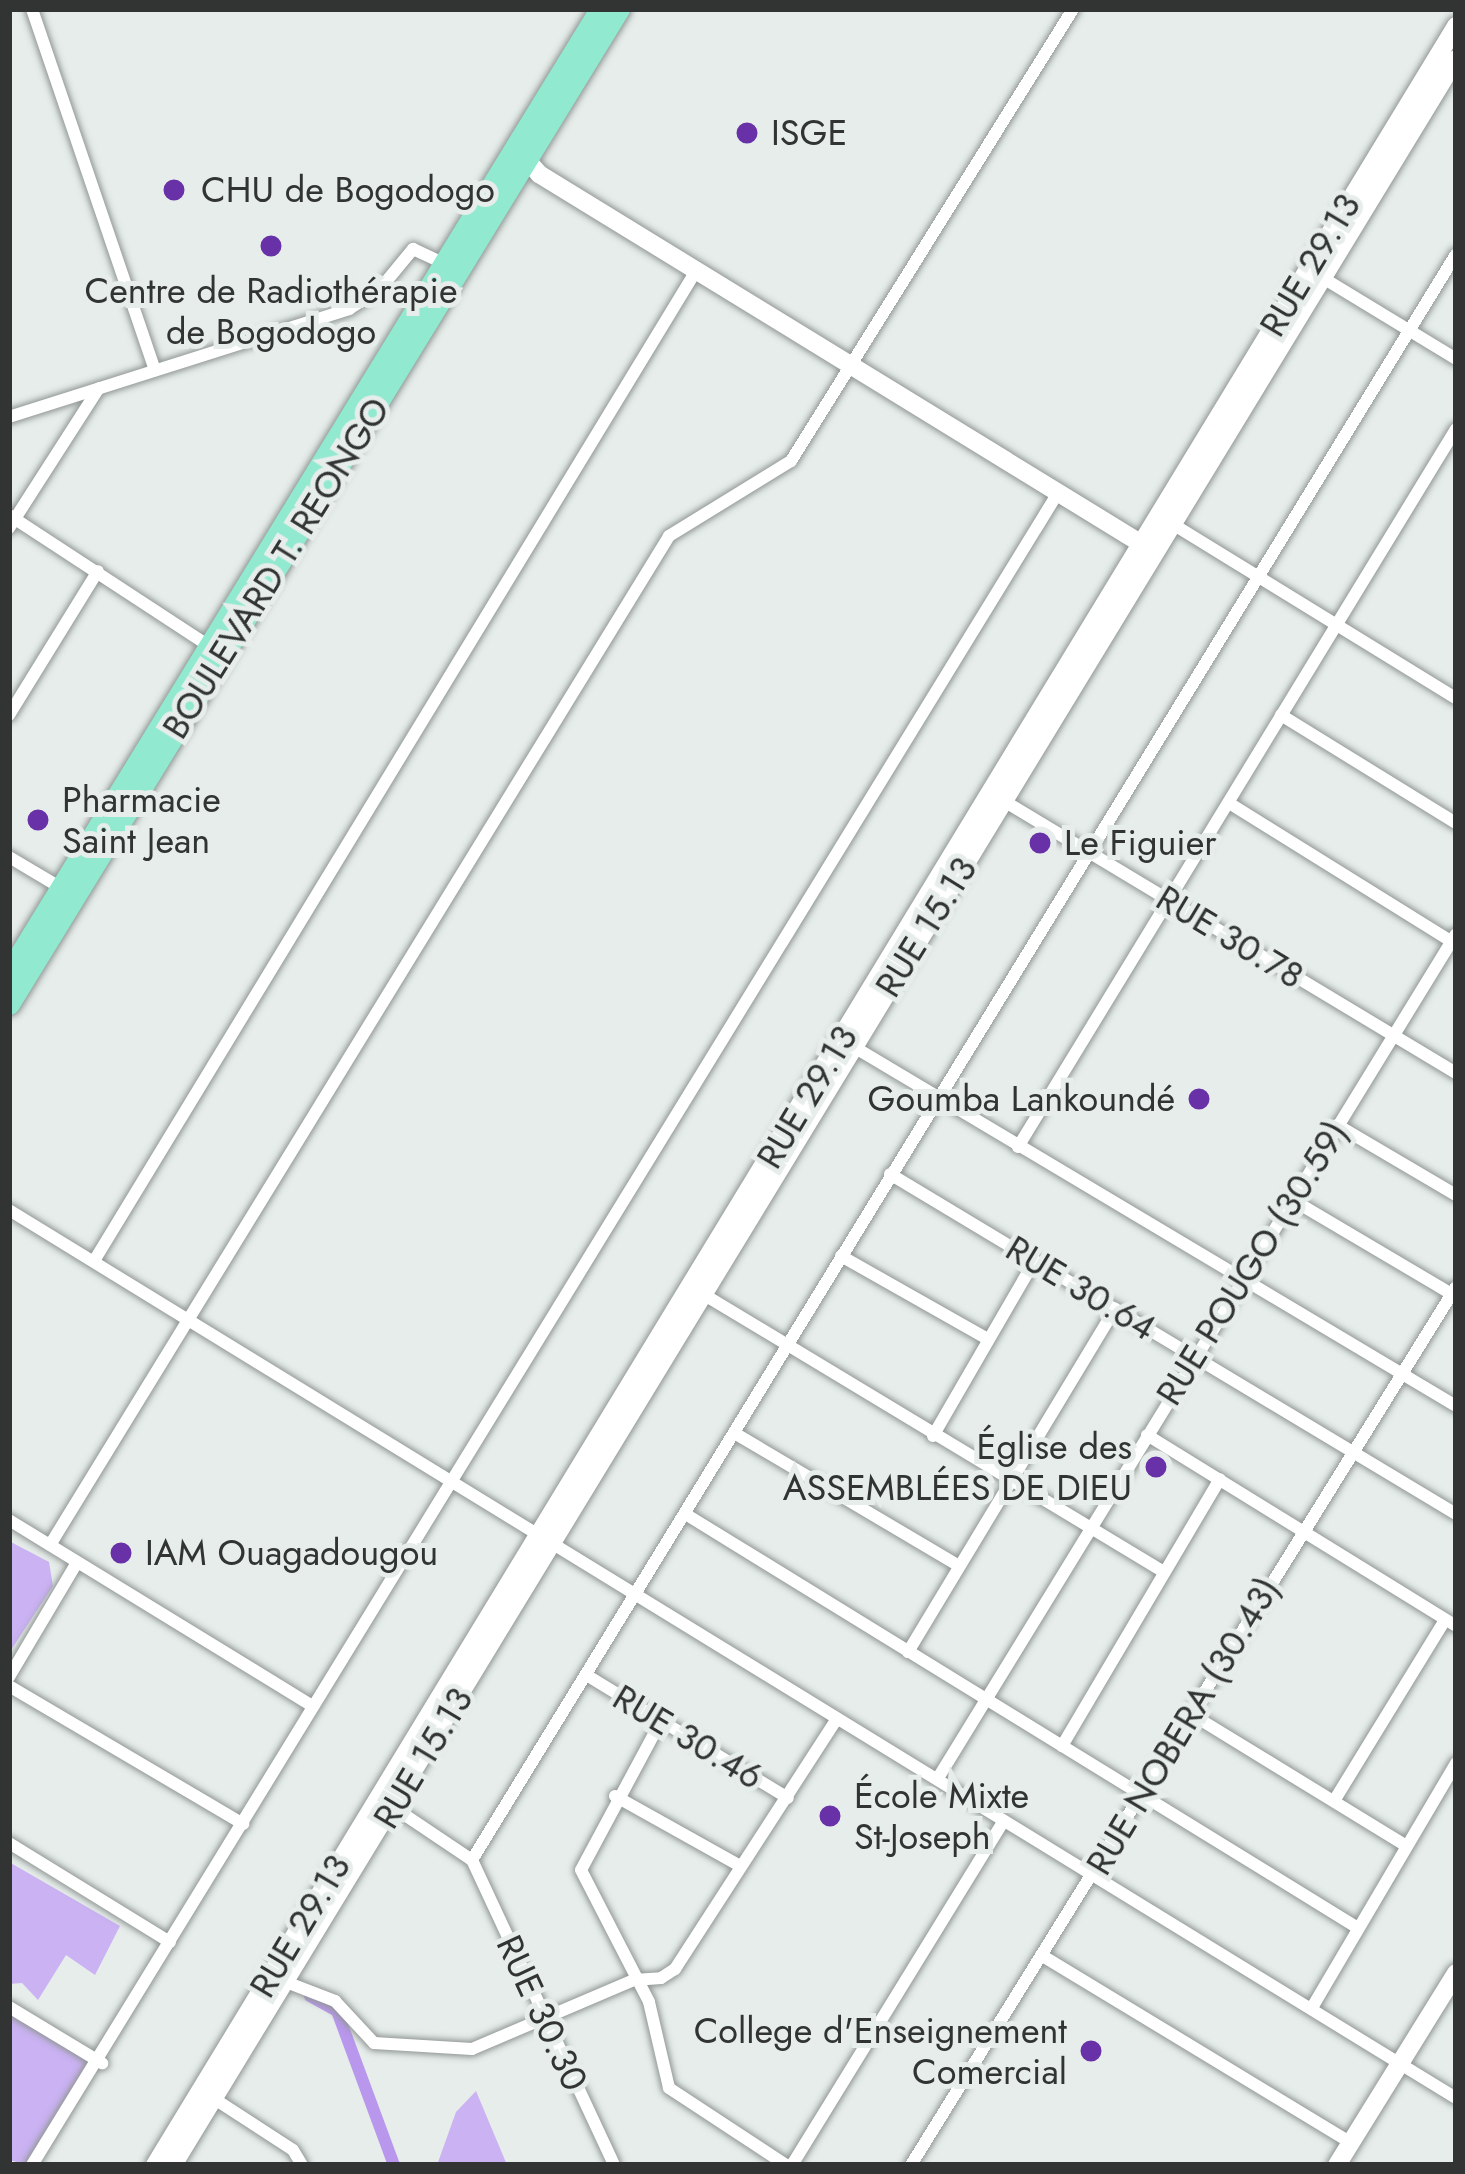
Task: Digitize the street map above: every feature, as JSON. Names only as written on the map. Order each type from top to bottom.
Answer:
[{"type":"main road","name":"BOULEVARD T. REONGO","points":[[9,1004],[210,647],[441,262],[521,163],[601,9]]},
{"type":"main road","name":"BOULEVARD T. REONGO","points":[[9,972],[68,892],[619,9]]},
{"type":"main road","name":"RUE 29.13","points":[[1166,520],[1456,26]]},
{"type":"main road","name":"RUE 15.13","points":[[173,2165],[393,1807],[547,1539],[703,1294],[848,1042],[1004,801],[1148,548],[1323,278],[1456,59]]},
{"type":"main road","points":[[521,163],[1148,548]]},
{"type":"main road","name":"RUE 29.13","points":[[155,2165],[547,1539],[1148,548]]},
{"type":"main road","points":[[1337,2165],[1456,1973]]},
{"type":"street","points":[[32,9],[155,370]]},
{"type":"street","points":[[50,1545],[669,536],[791,461],[1073,9]]},
{"type":"street","points":[[9,417],[349,309],[380,289],[413,249],[441,262]]},
{"type":"street","points":[[393,1807],[472,1860],[1456,254]]},
{"type":"street","points":[[94,1261],[696,271]]},
{"type":"street","points":[[1323,278],[1456,359]]},
{"type":"street","points":[[100,387],[11,521],[98,571],[210,647]]},
{"type":"street","points":[[1018,1147],[1172,902],[1456,429]]},
{"type":"street","points":[[32,2165],[102,2062],[450,1481],[1057,494]]},
{"type":"street","points":[[1166,520],[1456,698]]},
{"type":"street","points":[[9,715],[98,571]]},
{"type":"street","points":[[1281,715],[1456,823]]},
{"type":"street","name":"RUE 30.78","points":[[1004,801],[1456,1073]]},
{"type":"street","points":[[1229,803],[1454,938]]},
{"type":"street","points":[[9,857],[68,892]]},
{"type":"street","name":"RUE POUGO (30.59)","points":[[938,1778],[1192,1354],[1454,938]]},
{"type":"street","points":[[848,1042],[1456,1406]]},
{"type":"street","points":[[1337,1125],[1456,1196]]},
{"type":"street","name":"RUE 30.64","points":[[890,1174],[1456,1514]]},
{"type":"street","points":[[1291,1199],[1454,1293]]},
{"type":"street","points":[[9,1210],[1313,2006],[1456,2098]]},
{"type":"street","points":[[841,1256],[988,1339]]},
{"type":"street","points":[[933,1436],[1035,1261]]},
{"type":"street","name":"RUE NOBERA (30.43)","points":[[911,2165],[1454,1293]]},
{"type":"street","points":[[703,1294],[1164,1572]]},
{"type":"street","points":[[908,1652],[1115,1309]]},
{"type":"street","points":[[736,1434],[959,1567]]},
{"type":"street","points":[[1147,1436],[1450,1623],[1334,1801]]},
{"type":"street","points":[[1062,1746],[1220,1479]]},
{"type":"street","points":[[687,1515],[1358,1928]]},
{"type":"street","points":[[9,1520],[313,1706]]},
{"type":"street","points":[[76,1564],[9,1681],[243,1823]]},
{"type":"street","name":"RUE 30.46","points":[[588,1676],[788,1798]]},
{"type":"street","points":[[1190,1714],[1406,1846]]},
{"type":"street","points":[[662,1719],[616,1796],[581,1870],[649,2002],[676,2097],[789,2165],[1004,1821]]},
{"type":"street","points":[[286,1982],[334,2001],[374,2042],[472,2049],[546,2023],[634,1980],[675,1969],[837,1719]]},
{"type":"street","points":[[1313,2006],[1456,1763]]},
{"type":"street","points":[[616,1796],[740,1867]]},
{"type":"street","points":[[9,1843],[170,1942]]},
{"type":"street","name":"RUE 30.30","points":[[472,1860],[612,2161]]},
{"type":"street","points":[[1041,1955],[1351,2144]]},
{"type":"street","points":[[9,2007],[102,2062]]},
{"type":"street","points":[[213,2098],[298,2162]]},
{"type":"street","points":[[612,2161],[623,2165]]},
{"type":"shaded area","points":[[9,1541],[49,1562],[53,1586],[9,1653]]},
{"type":"shaded area","points":[[9,1862],[120,1926],[95,1975],[66,1955],[38,2000],[22,1983],[9,1984]]},
{"type":"shaded area","points":[[9,2007],[100,2062],[28,2165],[9,2160]]},
{"type":"shaded area","points":[[476,2091],[507,2165],[437,2165],[456,2112]]},
{"type":"waterway","points":[[310,1996],[337,2011],[394,2165]]},
{"type":"place","name":"ISGE","points":[[747,133]]},
{"type":"place","name":"CHU de Bogodogo","points":[[174,190]]},
{"type":"place","name":"Centre de Radiothérapie de Bogodogo","points":[[271,246]]},
{"type":"place","name":"Pharmacie Saint Jean","points":[[38,820]]},
{"type":"place","name":"Le Figuier","points":[[1040,843]]},
{"type":"place","name":"Goumba Lankoundé","points":[[1199,1099]]},
{"type":"place","name":"Église des ASSEMBLÉES DE DIEU","points":[[1156,1467]]},
{"type":"place","name":"IAM Ouagadougou","points":[[121,1553]]},
{"type":"place","name":"École Mixte St-Joseph","points":[[830,1816]]},
{"type":"place","name":"College d'Enseignement Comercial","points":[[1091,2051]]}]
